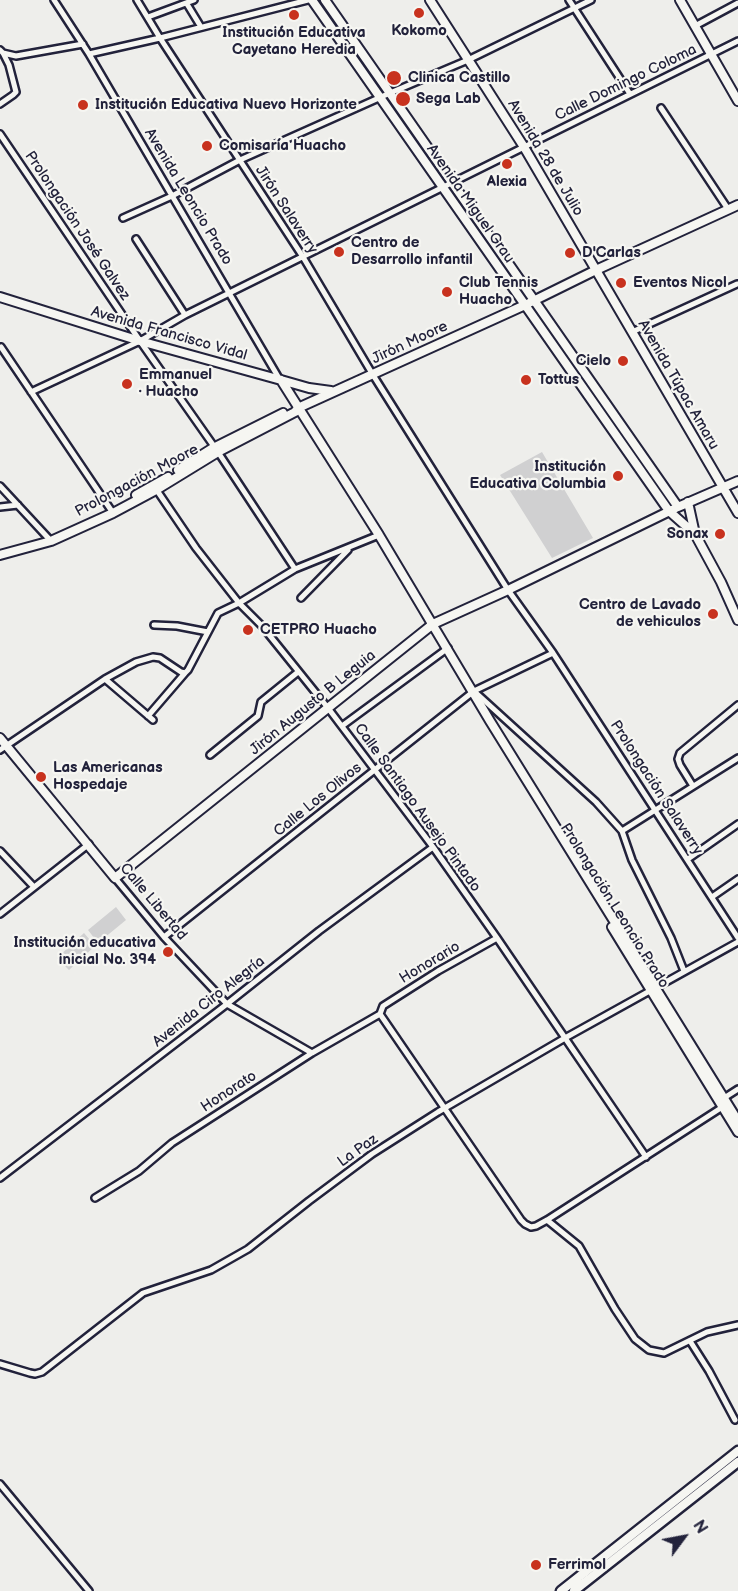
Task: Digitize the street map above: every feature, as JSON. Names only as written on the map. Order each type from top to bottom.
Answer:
[{"type":"main road","points":[[561,1591],[574,1588],[719,1471],[738,1451]]},
{"type":"main road","points":[[719,1471],[738,1462]]},
{"type":"street","name":"Avenida Leoncio Prado","points":[[54,0],[89,54],[298,408]]},
{"type":"street","name":"Jirón Salaverry","points":[[136,0],[303,257],[373,375],[508,590]]},
{"type":"street","points":[[148,17],[194,0]]},
{"type":"street","points":[[89,54],[310,0]]},
{"type":"street","name":"Avenida Miguel Grau","points":[[310,0],[669,511],[695,534]]},
{"type":"street","name":"Avenida Miguel Grau","points":[[325,0],[678,507]]},
{"type":"street","name":"Avenida 28 de Julio","points":[[430,0],[524,147],[596,270]]},
{"type":"street","points":[[569,0],[630,94]]},
{"type":"street","points":[[123,218],[172,196],[240,160],[468,60],[591,0]]},
{"type":"street","points":[[680,0],[738,100]]},
{"type":"street","points":[[695,26],[738,3]]},
{"type":"street","points":[[187,4],[201,27]]},
{"type":"street","name":"Calle Domingo Coloma","points":[[31,392],[140,341],[185,315],[738,40]]},
{"type":"street","points":[[2,51],[16,56],[83,44]]},
{"type":"street","points":[[0,104],[16,92],[9,65],[2,51]]},
{"type":"street","points":[[661,108],[728,209]]},
{"type":"street","name":"Prolongación José Galvez","points":[[0,134],[295,569]]},
{"type":"street","name":"Jirón Moore","points":[[215,450],[332,392],[534,301],[738,205]]},
{"type":"street","points":[[136,239],[185,315]]},
{"type":"street","name":"Avenida Túpac Amaru","points":[[596,270],[738,513]]},
{"type":"street","points":[[632,332],[737,284]]},
{"type":"street","name":"Avenida Francisco Vidal","points":[[0,297],[140,341],[281,381],[332,392]]},
{"type":"street","points":[[1,346],[112,511]]},
{"type":"street","name":"Prolongación Leoncio Prado","points":[[298,408],[448,648],[653,989],[738,1121]]},
{"type":"street","name":"Prolongación Moore","points":[[0,553],[49,539],[112,511],[215,450]]},
{"type":"street","name":"Jirón Augusto B Leguia","points":[[115,878],[433,624],[688,502],[738,481]]},
{"type":"street","points":[[0,486],[49,539]]},
{"type":"street","name":"Calle Santiago Ausejo Pintado","points":[[154,488],[196,548],[239,603],[262,626],[328,708],[433,847],[646,1157]]},
{"type":"street","points":[[688,502],[695,534],[738,620]]},
{"type":"street","points":[[0,507],[18,505]]},
{"type":"street","points":[[105,679],[150,718],[188,670],[218,613],[295,569],[379,536]]},
{"type":"street","points":[[301,598],[350,548]]},
{"type":"street","name":"Prolongación Salaverry","points":[[508,590],[554,653],[738,940]]},
{"type":"street","points":[[154,625],[177,626],[208,632]]},
{"type":"street","points":[[342,726],[448,648]]},
{"type":"street","name":"Calle Los Olivos","points":[[164,938],[474,691],[554,653]]},
{"type":"street","points":[[3,748],[105,679],[136,662],[153,657],[160,658],[185,673]]},
{"type":"street","points":[[210,755],[258,716],[261,702],[298,672]]},
{"type":"street","name":"Prolongación Leoncio Prado","points":[[474,691],[596,802],[622,831],[632,860],[671,938],[684,971]]},
{"type":"street","points":[[693,786],[680,765],[678,759],[680,753],[738,705]]},
{"type":"street","name":"Calle Libertad","points":[[0,738],[3,748],[89,844],[164,938],[227,1004],[312,1053]]},
{"type":"street","points":[[622,831],[738,758]]},
{"type":"street","points":[[688,859],[738,824]]},
{"type":"street","points":[[0,914],[89,844]]},
{"type":"street","name":"Avenida Ciro Alegría","points":[[0,1178],[319,931],[433,847]]},
{"type":"street","points":[[0,851],[34,888]]},
{"type":"street","points":[[712,897],[738,879]]},
{"type":"street","name":"Honorario","points":[[380,1014],[383,1006],[438,971],[497,938]]},
{"type":"street","name":"La Paz","points":[[0,1364],[35,1374],[42,1372],[143,1293],[211,1270],[248,1249],[372,1154],[565,1038],[738,940]]},
{"type":"street","points":[[380,1014],[523,1222],[528,1226],[534,1227],[547,1220],[646,1157],[725,1103],[738,1089]]},
{"type":"street","name":"Honorato","points":[[95,1198],[139,1171],[172,1143],[312,1053],[380,1014]]},
{"type":"street","name":"Prolongación Leoncio Prado","points":[[725,1103],[738,1132]]},
{"type":"street","points":[[547,1220],[579,1246],[635,1339],[649,1350],[664,1353],[707,1332],[738,1325]]},
{"type":"street","points":[[690,1341],[735,1420]]},
{"type":"street","points":[[0,1484],[89,1591]]},
{"type":"shaded area","points":[[542,452],[593,538],[552,558],[500,475]]},
{"type":"shaded area","points":[[116,907],[126,920],[98,943],[88,930]]},
{"type":"shaded area","points":[[84,933],[95,946],[69,970],[57,958]]},
{"type":"place","name":"Kokomo","points":[[419,13]]},
{"type":"place","name":"Institución Educativa Cayetano Heredia","points":[[294,15]]},
{"type":"place","name":"Clinica Castillo","points":[[394,78]]},
{"type":"place","name":"Sega Lab","points":[[403,99]]},
{"type":"place","name":"Institución Educativa Nuevo Horizonte","points":[[83,105]]},
{"type":"place","name":"Comisaría Huacho","points":[[207,146]]},
{"type":"place","name":"Alexia","points":[[507,164]]},
{"type":"place","name":"Centro de Desarrollo infantil","points":[[339,252]]},
{"type":"place","name":"D'Carlas","points":[[570,253]]},
{"type":"place","name":"Eventos Nicol","points":[[621,283]]},
{"type":"place","name":"Club Tennis Huacho","points":[[447,292]]},
{"type":"place","name":"Cielo","points":[[623,361]]},
{"type":"place","name":"Tottus","points":[[526,380]]},
{"type":"place","name":"Emmanuel · Huacho","points":[[127,384]]},
{"type":"place","name":"Institución Educativa Columbia","points":[[618,476]]},
{"type":"place","name":"Sonax","points":[[720,534]]},
{"type":"place","name":"Centro de Lavado de vehiculos","points":[[713,614]]},
{"type":"place","name":"CETPRO Huacho","points":[[248,630]]},
{"type":"place","name":"Las Americanas Hospedaje","points":[[41,777]]},
{"type":"place","name":"Institución educativa inicial No. 394","points":[[168,952]]},
{"type":"place","name":"Ferrimol","points":[[536,1565]]}]
